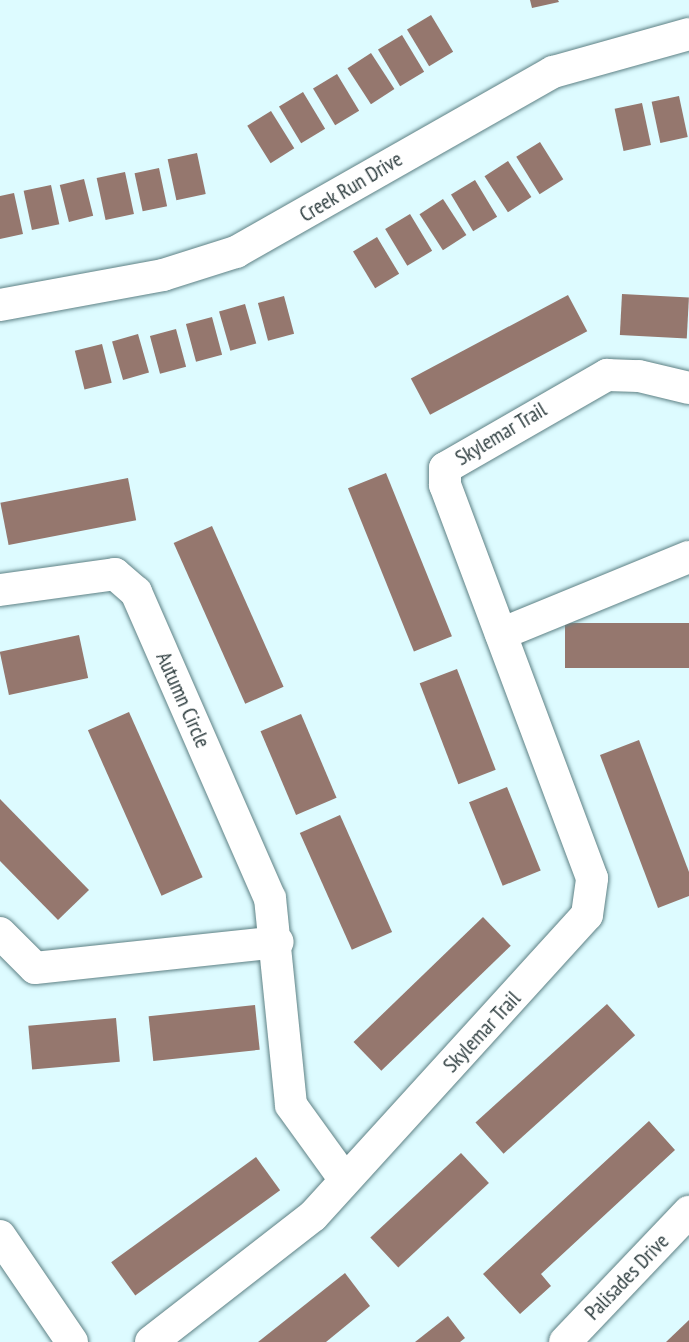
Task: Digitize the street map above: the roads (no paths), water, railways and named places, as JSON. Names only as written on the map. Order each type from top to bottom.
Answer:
[{"type":"street","name":"Creek Run Drive","points":[[0,305],[163,275],[236,252],[553,72],[689,34]]},
{"type":"street","name":"Skylemar Trail","points":[[151,1342],[255,1265],[313,1216],[586,915],[592,878],[445,485],[445,468],[607,375],[639,376],[689,388]]},
{"type":"street","points":[[501,634],[689,557]]},
{"type":"street","name":"Autumn Circle","points":[[0,590],[115,574],[136,592],[270,898],[278,942],[291,1105],[345,1180]]},
{"type":"street","points":[[0,933],[35,968],[278,942]]},
{"type":"street","name":"Palisades Drive","points":[[565,1342],[689,1212]]},
{"type":"street","points":[[0,1236],[72,1342]]}]
